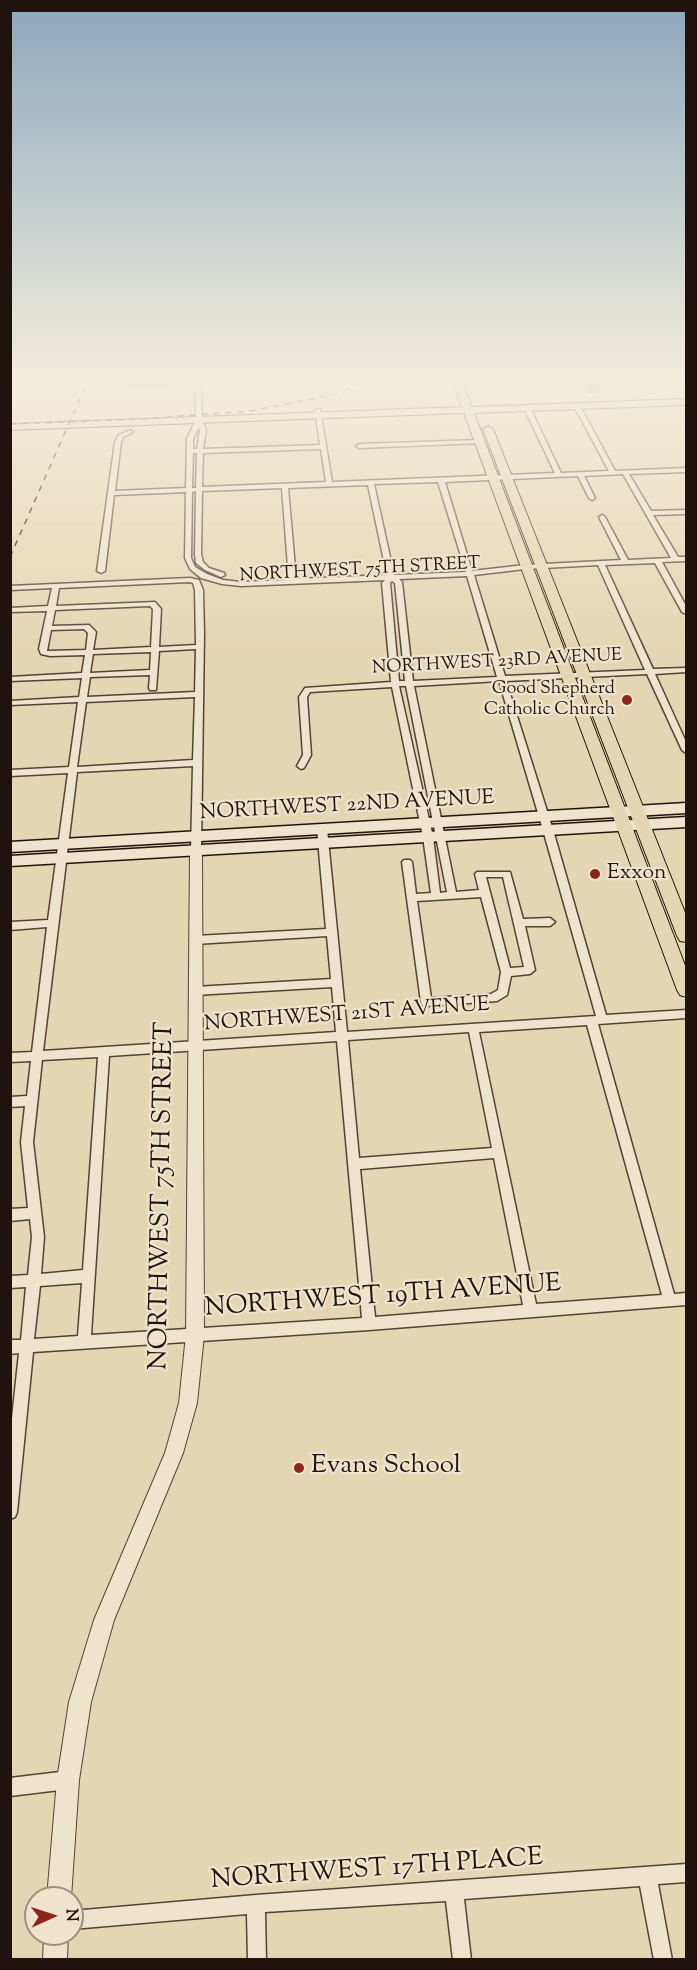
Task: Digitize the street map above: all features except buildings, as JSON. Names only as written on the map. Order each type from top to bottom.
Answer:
[{"type":"main road","points":[[488,468],[687,990]]},
{"type":"main road","points":[[503,468],[687,936]]},
{"type":"main road","points":[[508,520],[523,519]]},
{"type":"main road","points":[[545,619],[562,618]]},
{"type":"main road","points":[[583,715],[597,736],[612,745]]},
{"type":"main road","name":"NORTHWEST 22ND AVENUE","points":[[641,818],[687,808]]},
{"type":"main road","name":"NORTHWEST 22ND AVENUE","points":[[10,848],[62,851],[641,818],[687,822]]},
{"type":"main road","name":"NORTHWEST 22ND AVENUE","points":[[10,861],[62,851]]},
{"type":"main road","points":[[654,902],[672,900]]},
{"type":"street","points":[[101,571],[114,468]]},
{"type":"street","points":[[326,468],[329,484]]},
{"type":"street","points":[[556,468],[559,475]]},
{"type":"street","points":[[610,468],[613,473]]},
{"type":"street","points":[[189,469],[199,469]]},
{"type":"street","name":"NORTHWEST 75TH STREET","points":[[189,469],[188,558],[192,568],[204,576],[222,582],[241,584],[293,579]]},
{"type":"street","name":"NORTHWEST 75TH STREET","points":[[199,469],[199,559],[214,573],[233,577],[293,579]]},
{"type":"street","points":[[110,493],[687,470]]},
{"type":"street","points":[[625,473],[676,560]]},
{"type":"street","points":[[580,474],[592,498]]},
{"type":"street","points":[[441,480],[572,910],[597,1019],[670,1300]]},
{"type":"street","points":[[371,483],[390,574],[398,582],[409,683],[432,830],[436,897]]},
{"type":"street","points":[[285,486],[293,579],[687,560]]},
{"type":"street","points":[[650,513],[687,512]]},
{"type":"street","points":[[189,514],[198,513]]},
{"type":"street","points":[[602,518],[626,562]]},
{"type":"street","points":[[188,537],[198,536]]},
{"type":"street","points":[[658,561],[687,612]]},
{"type":"street","points":[[600,563],[687,750]]},
{"type":"street","points":[[390,574],[386,583],[395,684],[432,830],[452,895]]},
{"type":"street","name":"NORTHWEST 75TH STREET","points":[[56,586],[190,580],[196,582],[199,590],[194,1045],[195,1335],[188,1403],[174,1453],[104,1620],[80,1702],[68,1780],[60,1886]]},
{"type":"street","points":[[10,588],[56,586],[43,649],[50,654],[199,647]]},
{"type":"street","points":[[10,610],[152,604],[157,609],[153,688]]},
{"type":"street","points":[[390,626],[403,626]]},
{"type":"street","points":[[10,1512],[38,1237],[27,1142],[72,770],[92,632],[90,628],[47,628]]},
{"type":"street","points":[[393,662],[407,662]]},
{"type":"street","name":"NORTHWEST 23RD AVENUE","points":[[302,766],[307,755],[303,697],[308,690],[687,670]]},
{"type":"street","points":[[10,679],[153,672]]},
{"type":"street","points":[[10,703],[198,694]]},
{"type":"street","points":[[10,773],[196,763]]},
{"type":"street","points":[[323,836],[369,1324]]},
{"type":"street","points":[[407,862],[426,1002],[493,998],[503,992],[506,972],[480,874],[507,874],[530,970],[506,972]]},
{"type":"street","points":[[412,898],[485,893]]},
{"type":"street","points":[[519,923],[550,922]]},
{"type":"street","points":[[10,926],[53,923]]},
{"type":"street","points":[[195,940],[331,932]]},
{"type":"street","points":[[195,991],[335,982]]},
{"type":"street","name":"NORTHWEST 21ST AVENUE","points":[[10,1058],[687,1014]]},
{"type":"street","points":[[473,1027],[531,1312]]},
{"type":"street","points":[[84,1342],[104,1052]]},
{"type":"street","points":[[10,1102],[32,1101]]},
{"type":"street","points":[[353,1164],[498,1153]]},
{"type":"street","points":[[10,1215],[35,1213]]},
{"type":"street","points":[[10,1282],[88,1276]]},
{"type":"street","name":"NORTHWEST 19TH AVENUE","points":[[10,1347],[369,1324],[687,1299]]},
{"type":"street","points":[[10,1787],[68,1780]]},
{"type":"street","name":"NORTHWEST 17TH PLACE","points":[[84,1919],[256,1904],[687,1873]]},
{"type":"street","points":[[647,1876],[663,1959]]},
{"type":"street","points":[[454,1891],[462,1959]]},
{"type":"street","points":[[256,1904],[257,1959]]},
{"type":"railway","points":[[10,557],[49,468]]},
{"type":"place","name":"Good Shepherd Catholic Church","points":[[627,700]]},
{"type":"place","name":"Exxon","points":[[595,874]]},
{"type":"place","name":"Evans School","points":[[299,1468]]}]
